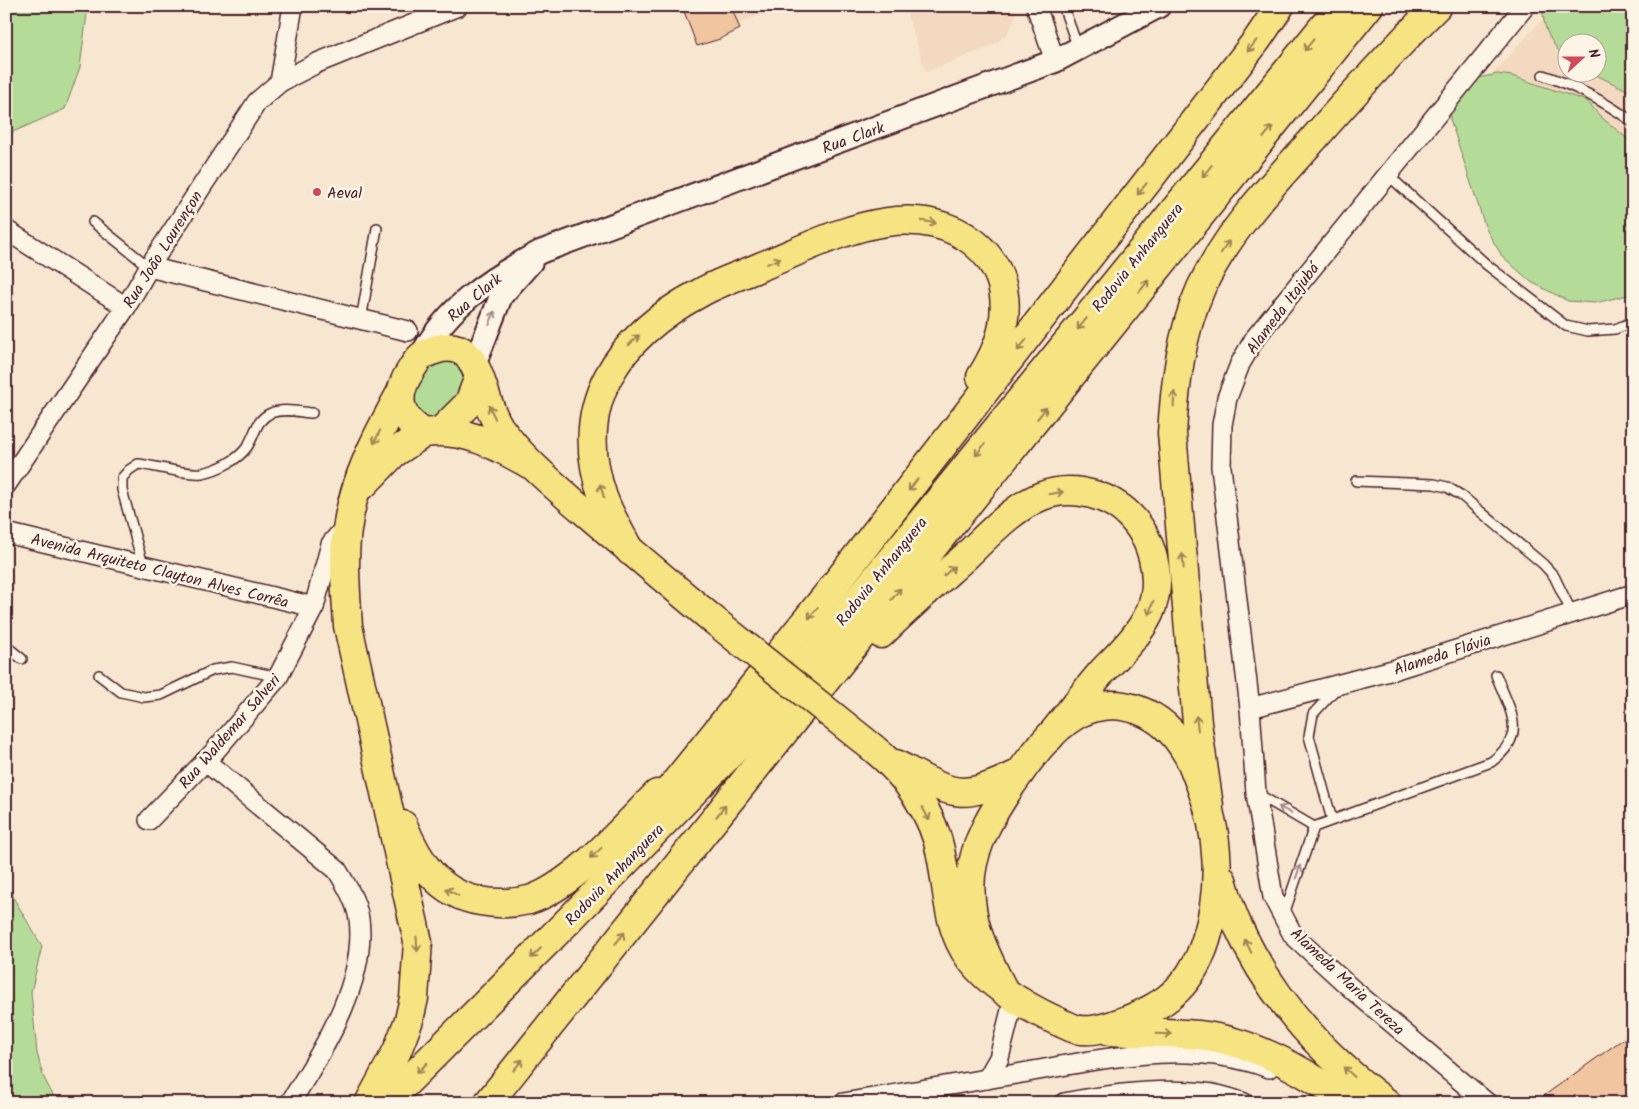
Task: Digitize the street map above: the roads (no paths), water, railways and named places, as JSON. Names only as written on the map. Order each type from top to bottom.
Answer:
[{"type":"main road","points":[[571,918],[706,745],[830,591],[1251,48],[1280,6]]},
{"type":"main road","name":"Rodovia Anhanguera","points":[[386,1103],[571,918],[737,747],[1340,6]]},
{"type":"main road","name":"Rodovia Anhanguera","points":[[488,1103],[788,727],[1369,6]]},
{"type":"main road","points":[[1387,1103],[1364,1086],[1324,1050],[1282,1002],[1261,971],[1236,922],[1217,865],[1197,723],[1172,433],[1174,392],[1182,348],[1201,289],[1224,248],[1252,208],[1373,71],[1437,6]]},
{"type":"main road","points":[[630,551],[603,496],[594,462],[593,440],[594,425],[601,394],[608,377],[624,351],[650,325],[701,292],[839,234],[888,221],[927,221],[945,226],[968,238],[982,249],[996,269],[1004,297],[1000,337],[987,368],[942,446]]},
{"type":"main road","points":[[369,1103],[397,1051],[409,1020],[414,998],[418,959],[415,924],[391,825],[375,743],[358,678],[348,626],[346,585],[347,530],[354,497],[378,434],[400,394],[406,377],[421,356],[443,348],[457,349],[469,356],[477,370],[492,412],[500,428],[531,465],[630,551],[880,754],[942,789],[961,793],[980,791],[1020,772]]},
{"type":"main road","points":[[354,497],[377,468],[394,453],[433,432],[469,404],[477,370]]},
{"type":"main road","points":[[400,394],[404,416],[412,426],[433,432],[467,434],[490,443],[531,465]]},
{"type":"main road","points":[[788,727],[891,624],[1027,503],[1043,496],[1075,491],[1095,494],[1129,515],[1140,528],[1149,545],[1154,562],[1155,596],[1149,614],[1140,629],[1020,772],[995,809],[978,844],[972,875],[972,906],[979,940],[1008,992]]},
{"type":"main road","points":[[1049,738],[1074,716],[1091,709],[1111,705],[1132,707],[1146,711],[1170,730],[1186,752],[1209,806]]},
{"type":"main road","points":[[375,743],[399,815],[410,842],[425,868],[446,889],[461,897],[499,904],[530,900],[560,884],[634,817],[706,745]]},
{"type":"main road","points":[[880,754],[920,802],[933,828],[942,857],[951,914],[960,943],[973,964],[989,979],[1036,1012],[1081,1030],[1199,1035],[1266,1053],[1318,1081],[1351,1103]]},
{"type":"main road","points":[[1081,1030],[1113,1025],[1146,1013],[1167,1001],[1183,986],[1204,948],[1214,913],[1217,865]]},
{"type":"street","points":[[280,82],[293,6]]},
{"type":"street","name":"Rua João Lourençon","points":[[6,485],[126,307],[148,266],[257,102],[280,82],[317,63],[458,6]]},
{"type":"street","points":[[1036,6],[1055,61]]},
{"type":"street","name":"Rua Clark","points":[[421,356],[431,337],[484,283],[540,252],[1055,61],[1159,6]]},
{"type":"street","name":"Alameda Itajubá","points":[[1250,708],[1221,467],[1222,425],[1227,398],[1240,364],[1255,338],[1526,6]]},
{"type":"street","points":[[6,230],[126,307]]},
{"type":"street","name":"Rua Clark","points":[[477,370],[502,296],[540,252]]},
{"type":"street","points":[[148,266],[408,331]]},
{"type":"street","name":"Rua Waldemar Salveri","points":[[149,820],[205,761],[278,677],[314,607],[331,544],[341,532],[347,530]]},
{"type":"street","name":"Avenida Arquiteto Clayton Alves Corrêa","points":[[6,533],[314,607]]},
{"type":"street","name":"Alameda Flávia","points":[[1250,708],[1341,684],[1633,594]]},
{"type":"street","name":"Alameda Maria Tereza","points":[[1250,708],[1256,793],[1273,897],[1282,918],[1294,934],[1353,990],[1486,1103]]},
{"type":"street","points":[[205,761],[337,870],[351,893],[358,918],[360,940],[349,990],[331,1038],[290,1103]]},
{"type":"street","points":[[987,1078],[999,1058],[1008,992]]},
{"type":"street","points":[[843,1103],[1125,1056],[1174,1053],[1238,1058],[1296,1078],[1318,1081]]},
{"type":"street","points":[[1064,1103],[1100,1096],[1154,1092],[1208,1093],[1244,1103]]},
{"type":"lane","points":[[1063,6],[1078,48]]},
{"type":"lane","points":[[1543,75],[1569,84],[1598,98],[1633,122]]},
{"type":"lane","points":[[1388,175],[1487,264],[1566,326],[1588,331],[1616,329],[1633,322]]},
{"type":"lane","points":[[93,222],[148,266]]},
{"type":"lane","points":[[361,320],[377,228]]},
{"type":"lane","points":[[143,566],[122,490],[122,478],[129,470],[138,464],[201,473],[220,468],[237,458],[248,446],[258,422],[270,413],[283,411],[312,413]]},
{"type":"lane","points":[[1356,481],[1434,484],[1447,487],[1462,496],[1544,564],[1554,576],[1572,613]]},
{"type":"lane","points":[[6,646],[22,659]]},
{"type":"lane","points":[[99,675],[121,692],[144,697],[161,695],[213,670],[232,667],[278,677]]},
{"type":"lane","points":[[1282,918],[1314,827],[1491,762],[1506,751],[1513,737],[1513,719],[1496,675]]},
{"type":"lane","points":[[1332,820],[1309,736],[1310,726],[1318,706],[1341,684]]},
{"type":"lane","points":[[1256,793],[1314,827]]},
{"type":"place","name":"Aeval","points":[[317,192]]}]
